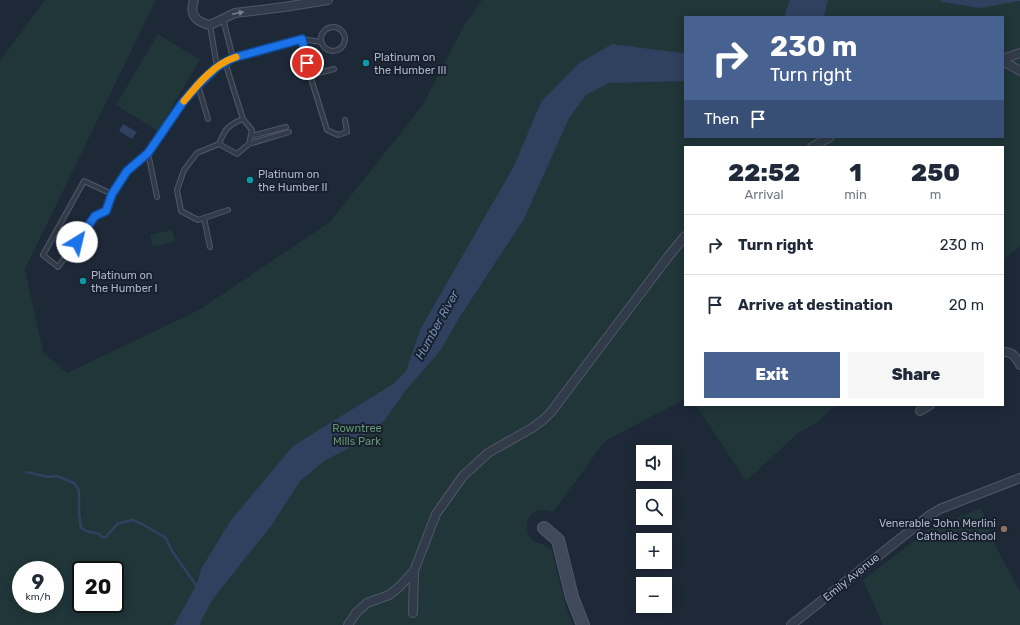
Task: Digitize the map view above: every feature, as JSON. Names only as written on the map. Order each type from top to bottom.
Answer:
[{"type":"street","points":[[194,0],[192,7],[194,16],[204,24],[210,25],[235,12],[284,7],[328,0]]},
{"type":"street","points":[[1004,60],[1020,53]]},
{"type":"street","points":[[1004,61],[1020,71]]},
{"type":"street","points":[[814,146],[828,138]]},
{"type":"street","points":[[413,613],[414,571],[436,514],[463,476],[488,452],[532,428],[551,412],[684,237]]},
{"type":"street","points":[[1004,352],[1011,353],[1017,358],[1020,365]]},
{"type":"street","points":[[920,411],[928,406]]},
{"type":"street","name":"Emily Avenue","points":[[791,625],[930,514],[1020,478]]},
{"type":"street","points":[[544,528],[558,540],[572,597],[583,625]]},
{"type":"street","points":[[348,625],[356,613],[368,603],[388,595],[398,588],[414,571]]},
{"type":"lane","points":[[223,19],[233,58]]},
{"type":"lane","points":[[210,25],[217,67]]},
{"type":"lane","points":[[329,28],[342,31],[344,37],[343,44],[336,50],[328,50],[324,47],[322,42],[322,34],[329,28]]},
{"type":"lane","points":[[302,39],[310,75],[327,130],[338,135],[347,132],[345,120]]},
{"type":"lane","points":[[112,194],[84,181],[42,255],[58,267],[95,216],[106,211],[112,194],[127,171],[148,153],[183,102],[217,67],[233,58],[302,39],[322,42]]},
{"type":"lane","points":[[226,62],[243,119],[252,130],[249,144]]},
{"type":"lane","points":[[310,75],[334,69]]},
{"type":"lane","points":[[198,85],[208,119]]},
{"type":"lane","points":[[228,210],[198,220],[181,211],[177,190],[184,170],[197,153],[219,144],[224,130],[235,122],[243,119]]},
{"type":"lane","points":[[251,136],[286,126]]},
{"type":"lane","points":[[219,144],[237,154],[249,144],[288,132]]},
{"type":"lane","points":[[148,153],[157,197]]},
{"type":"lane","points":[[204,218],[210,247]]},
{"type":"green space","name":"Rowntree Mills Park","points":[[45,0],[156,0],[25,269],[43,352],[67,373],[199,310],[330,222],[422,106],[466,22],[482,0],[1020,0],[1020,246],[1004,259],[1004,146],[684,146],[684,400],[605,441],[553,512],[545,510],[537,511],[528,519],[527,522],[528,534],[530,538],[552,550],[565,604],[573,625],[0,625],[0,61]]},
{"type":"green space","points":[[158,34],[200,60],[158,131],[116,105]]},
{"type":"green space","points":[[172,230],[175,241],[153,247],[150,235]]},
{"type":"green space","points":[[697,406],[835,406],[817,422],[797,434],[746,481]]},
{"type":"green space","points":[[981,508],[997,549],[1020,592],[1020,625],[883,625],[863,580],[928,530]]},
{"type":"water","points":[[790,0],[828,0],[824,16],[784,16]]},
{"type":"water","points":[[940,0],[1020,1],[980,8],[942,2]]},
{"type":"water","name":"Humber River","points":[[612,44],[684,52],[684,81],[609,83],[586,95],[569,118],[524,219],[461,315],[440,351],[406,390],[384,421],[347,449],[324,461],[300,481],[271,526],[212,600],[200,625],[174,625],[196,586],[201,569],[231,520],[293,446],[393,384],[406,371],[420,330],[514,166],[541,102],[578,64]]},
{"type":"water","points":[[123,124],[137,132],[132,139],[119,131]]},
{"type":"waterway","points":[[26,472],[48,477],[57,476],[74,483],[79,490],[79,513],[81,528],[86,531],[106,537],[117,524],[132,520],[166,538],[172,551],[198,588]]},
{"type":"slow traffic","points":[[184,101],[217,67],[236,57]]},
{"type":"place","name":"Platinum on the Humber III","points":[[366,63]]},
{"type":"place","name":"Platinum on the Humber II","points":[[250,180]]},
{"type":"place","name":"Platinum on the Humber I","points":[[83,281]]},
{"type":"place","name":"Venerable John Merlini Catholic School","points":[[1004,529]]},
{"type":"route","points":[[77,242],[95,216],[106,211],[112,194],[127,171],[148,153],[183,102],[217,67],[233,58],[302,39],[307,63]]}]
